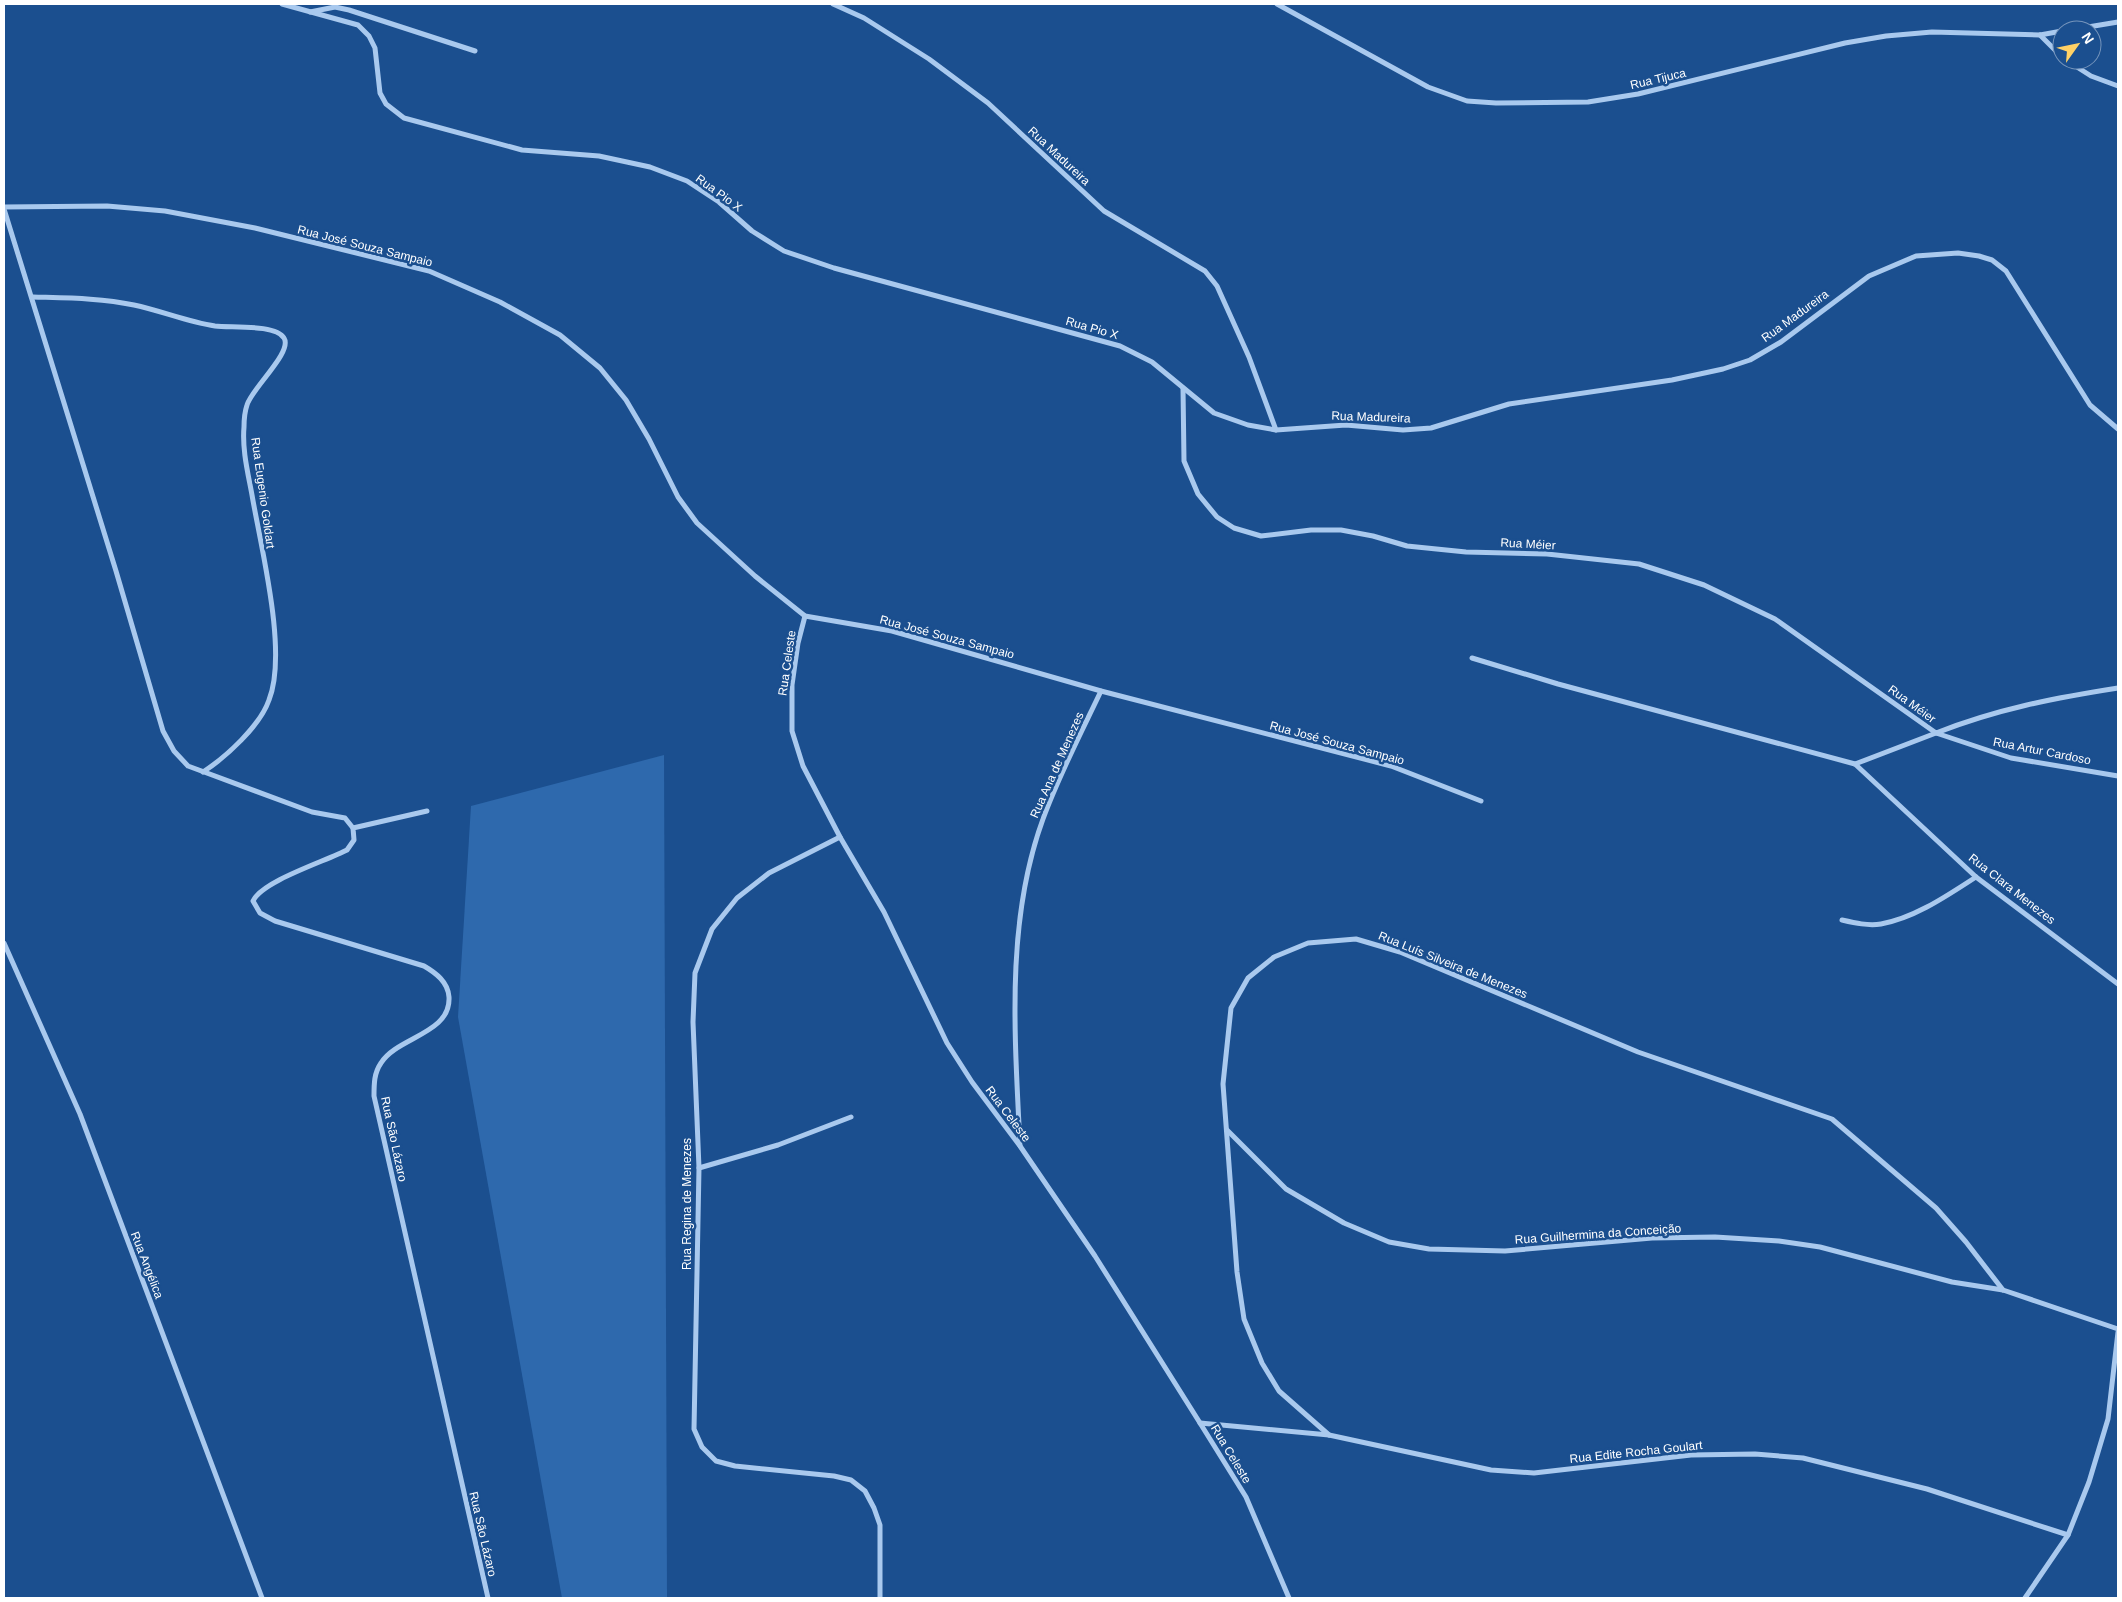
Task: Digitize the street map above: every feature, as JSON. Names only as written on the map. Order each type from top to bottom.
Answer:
[{"type":"street","name":"Rua Pio X","points":[[282,4],[358,26],[369,36],[375,48],[380,93],[386,104],[404,118],[522,150],[599,156],[650,167],[695,186],[720,202],[752,231],[784,251],[834,268],[1120,346],[1152,362],[1183,388]]},
{"type":"street","name":"Rua Madureira","points":[[833,4],[864,18],[929,58],[988,103],[1104,211],[1205,270],[1221,295],[1276,430]]},
{"type":"street","name":"Rua Tijuca","points":[[1277,4],[1428,87],[1467,101],[1496,103],[1588,102],[1638,94],[1845,43],[1886,36],[1932,32],[2040,35],[2052,33]]},
{"type":"street","points":[[309,12],[335,6],[475,51]]},
{"type":"street","points":[[2102,25],[2118,22]]},
{"type":"street","points":[[2040,35],[2052,47]]},
{"type":"street","points":[[2082,70],[2091,76],[2118,86]]},
{"type":"street","name":"Rua José Souza Sampaio","points":[[4,208],[107,206],[183,215],[254,228],[429,271],[500,302],[560,335],[600,368],[626,400],[649,439],[678,497],[698,524],[755,576],[805,616],[892,631],[1101,691],[1391,766],[1481,801]]},
{"type":"street","points":[[4,208],[33,297],[163,731],[174,751],[188,766],[312,812],[345,818],[353,828],[427,811]]},
{"type":"street","name":"Rua Madureira","points":[[1183,388],[1214,413],[1248,425],[1276,430],[1346,425],[1403,430],[1431,428],[1509,404],[1672,380],[1723,369],[1750,360],[1781,342],[1842,295],[1893,264],[1916,256],[1958,253],[1992,260],[2006,271],[2090,405],[2118,429]]},
{"type":"street","name":"Rua Eugenio Goldart","points":[[33,297],[87,298],[122,303],[215,326],[266,329],[280,333],[285,338],[285,350],[247,404],[244,428],[246,461],[277,647],[275,680],[269,702],[243,738],[223,758],[204,772]]},
{"type":"street","name":"Rua Méier","points":[[1183,388],[1184,461],[1198,494],[1217,517],[1234,528],[1261,536],[1311,530],[1341,530],[1374,536],[1407,546],[1466,552],[1547,554],[1639,564],[1704,585],[1775,619],[1936,733]]},
{"type":"street","name":"Rua Celeste","points":[[805,616],[798,643],[792,685],[792,731],[803,766],[840,838],[884,912],[947,1043],[972,1082],[1020,1146],[1095,1256],[1246,1497],[1289,1598]]},
{"type":"street","points":[[1472,658],[1558,684],[1855,764]]},
{"type":"street","name":"Rua Méier","points":[[1855,764],[2006,708],[2042,700],[2118,688]]},
{"type":"street","name":"Rua Ana de Menezes","points":[[1020,1146],[1014,1010],[1018,938],[1028,874],[1042,819],[1101,691]]},
{"type":"street","name":"Rua Artur Cardoso","points":[[1936,733],[2010,758],[2118,776]]},
{"type":"street","name":"Rua Clara Menezes","points":[[1855,764],[1976,876],[2118,984]]},
{"type":"street","name":"Rua São Lázaro","points":[[353,828],[354,840],[347,850],[268,886],[253,901],[260,913],[275,921],[424,966],[436,974],[448,990],[449,1005],[440,1021],[392,1051],[381,1062],[375,1077],[374,1096],[488,1598]]},
{"type":"street","name":"Rua Regina de Menezes","points":[[840,838],[769,873],[737,898],[712,929],[695,973],[693,1022],[699,1168],[694,1429],[702,1447],[716,1462],[735,1466],[834,1476],[850,1480],[865,1491],[880,1525],[880,1598]]},
{"type":"street","points":[[1842,920],[1862,924],[1881,924],[1923,908],[1976,876]]},
{"type":"street","name":"Rua Luís Silveira de Menezes","points":[[1329,1435],[1279,1391],[1262,1363],[1244,1318],[1237,1272],[1222,1084],[1231,1008],[1248,978],[1274,957],[1308,943],[1356,939],[1400,952],[1638,1052],[1832,1119],[1936,1208],[1966,1242],[2003,1290]]},
{"type":"street","name":"Rua Angélica","points":[[4,943],[80,1114],[262,1598]]},
{"type":"street","points":[[699,1168],[778,1145],[851,1117]]},
{"type":"street","name":"Rua Guilhermina da Conceição","points":[[1226,1130],[1286,1188],[1344,1223],[1389,1242],[1429,1249],[1505,1251],[1652,1238],[1779,1241],[1820,1247],[1952,1282],[2003,1290],[2118,1330]]},
{"type":"street","points":[[2025,1598],[2068,1535],[2089,1482],[2108,1419],[2118,1330]]},
{"type":"street","name":"Rua Edite Rocha Goulart","points":[[1200,1424],[1329,1435],[1491,1470],[1534,1473],[1691,1455],[1755,1454],[1803,1458],[1927,1488],[2068,1535]]},
{"type":"shaded area","points":[[664,755],[667,1598],[562,1598],[458,1017],[471,806]]}]
